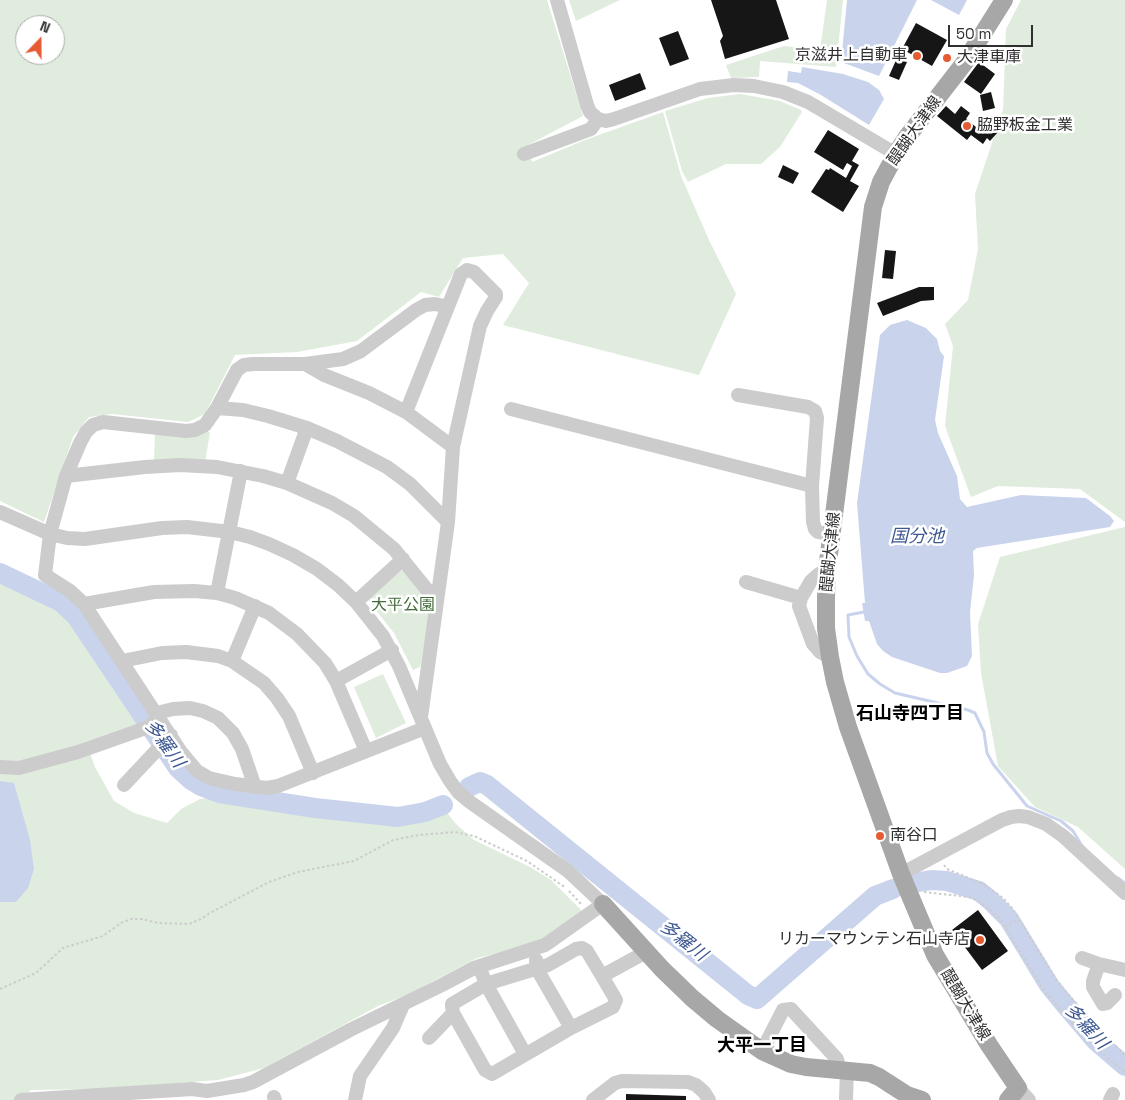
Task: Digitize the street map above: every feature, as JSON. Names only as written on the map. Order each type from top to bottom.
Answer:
[{"type":"main road","name":"醍醐大津線","points":[[1004,0],[965,62],[896,154],[881,182],[873,207],[827,570],[826,628],[835,682],[848,727],[909,894],[935,955],[1018,1096]]},
{"type":"main road","points":[[597,908],[646,952],[692,998],[762,1051],[791,1064],[870,1073],[907,1094],[922,1100]]},
{"type":"street","points":[[557,0],[587,104],[590,112],[598,119],[606,121],[700,89],[734,85],[754,86],[783,92],[808,102],[896,154]]},
{"type":"street","points":[[524,154],[591,129],[598,119]]},
{"type":"street","points":[[406,412],[461,274],[467,270],[474,272],[496,294],[496,297],[480,326],[453,447],[448,522],[428,659],[423,723]]},
{"type":"street","points":[[423,723],[366,751],[278,786],[267,788],[255,787],[209,778],[197,771],[181,752],[84,604],[70,591],[45,575],[50,534],[66,476],[80,443],[86,432],[93,425],[103,422],[186,431],[196,430],[205,425],[217,408],[234,375],[244,365],[306,364],[343,359],[361,351],[404,317],[425,305],[435,304],[448,307]]},
{"type":"street","points":[[306,364],[406,412],[453,447]]},
{"type":"street","points":[[738,395],[808,407],[815,411],[817,418],[812,486],[813,522],[818,532],[832,535]]},
{"type":"street","points":[[217,408],[242,410],[268,416],[307,428],[337,441],[387,467],[410,484],[448,522]]},
{"type":"street","points":[[511,409],[812,486]]},
{"type":"street","points":[[287,483],[307,428]]},
{"type":"street","points":[[66,476],[180,465],[217,467],[287,483],[332,503],[354,516],[403,559],[437,602]]},
{"type":"street","points":[[217,593],[240,471]]},
{"type":"street","points":[[0,512],[50,534],[67,538],[85,539],[186,527],[230,532],[250,537],[294,554],[324,574],[356,602],[392,650],[440,764],[458,792],[568,871],[597,908],[545,945],[479,966],[350,1030],[253,1082],[207,1090],[192,1089],[90,1098],[21,1100]]},
{"type":"street","points":[[356,602],[403,559]]},
{"type":"street","points":[[827,570],[811,581],[801,598],[799,606],[813,644],[820,652],[830,657]]},
{"type":"street","points":[[746,582],[801,598]]},
{"type":"street","points":[[84,604],[174,590],[217,593],[255,606],[283,622],[312,647],[325,663],[336,680],[366,751]]},
{"type":"street","points":[[232,661],[255,606]]},
{"type":"street","points":[[336,680],[392,650]]},
{"type":"street","points":[[122,661],[162,653],[186,652],[218,656],[232,661],[264,683],[277,698],[289,716],[313,773]]},
{"type":"street","points":[[404,678],[418,679],[421,677],[428,659]]},
{"type":"street","points":[[0,767],[19,768],[78,752],[146,728],[159,716],[173,709],[190,708],[203,711],[218,718],[233,733],[242,749],[255,787]]},
{"type":"street","points":[[124,785],[171,735]]},
{"type":"street","points":[[901,874],[1011,817],[1028,817],[1046,824],[1063,836],[1125,893]]},
{"type":"street","points":[[442,985],[485,1070],[492,1074],[571,1028],[614,1007],[616,1000],[587,951],[582,948],[572,927]]},
{"type":"street","points":[[534,948],[537,969],[571,1028]]},
{"type":"street","points":[[429,1038],[452,1008],[486,984],[548,966],[576,949],[582,948]]},
{"type":"street","points":[[602,976],[646,952]]},
{"type":"street","points":[[1082,958],[1125,970]]},
{"type":"street","points":[[1099,964],[1093,981],[1093,987],[1103,1004],[1107,1003],[1115,995]]},
{"type":"street","points":[[479,966],[486,984],[525,1054]]},
{"type":"street","points":[[355,1100],[360,1076],[393,1028],[403,1005]]},
{"type":"street","points":[[762,1051],[783,1010],[791,1008],[837,1059],[844,1070],[846,1100]]},
{"type":"street","points":[[593,1100],[615,1083],[622,1082],[688,1082],[696,1085],[709,1100]]},
{"type":"path","points":[[0,988],[36,974],[63,948],[103,936],[121,923],[142,919],[158,923],[188,924],[201,919],[269,882],[298,872],[354,861],[393,840],[419,835],[455,832],[474,836],[545,872],[597,908]]},
{"type":"path","points":[[935,857],[948,869],[974,879],[992,890],[1012,908],[1058,982],[1093,1024],[1125,1055]]},
{"type":"path","points":[[909,894],[922,892],[969,897],[994,912],[1006,926],[1046,992],[1093,1046],[1125,1072]]},
{"type":"path","points":[[1006,926],[1018,919]]},
{"type":"green space","points":[[0,0],[547,0],[583,116],[528,145],[532,162],[585,140],[663,112],[681,176],[709,240],[736,294],[699,375],[503,325],[529,283],[503,254],[463,258],[439,297],[421,292],[357,341],[297,352],[235,355],[205,414],[188,422],[112,414],[89,417],[73,437],[44,522],[0,501]]},
{"type":"green space","points":[[569,0],[620,0],[576,21]]},
{"type":"green space","points":[[827,0],[843,0],[836,67],[760,61],[759,77],[731,78],[726,65],[784,46],[820,50]]},
{"type":"green space","points":[[1021,0],[1125,0],[1125,522],[1080,489],[998,486],[971,497],[945,426],[953,346],[945,324],[968,300],[978,249],[975,194],[1003,110],[1006,29]]},
{"type":"green space","points":[[740,94],[780,101],[802,112],[780,147],[761,164],[726,164],[688,182],[682,171],[665,111],[708,98]]},
{"type":"green space","points":[[206,430],[210,433],[205,462],[154,460],[155,433]]},
{"type":"green space","points":[[1125,527],[1125,869],[1078,827],[1035,807],[998,766],[981,673],[978,624],[1000,557]]},
{"type":"green space","name":"大平公園","points":[[399,570],[404,571],[431,605],[421,664],[420,667],[413,670],[394,633],[368,600],[368,597]]},
{"type":"green space","points":[[0,584],[50,601],[71,619],[143,723],[86,742],[95,767],[114,801],[134,813],[167,823],[181,809],[200,799],[220,797],[397,822],[444,809],[456,824],[474,840],[530,867],[551,880],[582,911],[542,939],[504,952],[477,958],[407,995],[378,1006],[264,1068],[218,1080],[98,1089],[31,1090],[23,1100],[0,1100]]},
{"type":"green space","points":[[383,674],[406,723],[376,738],[354,687]]},
{"type":"water","points":[[847,0],[917,0],[879,76],[841,62]]},
{"type":"water","points":[[931,0],[967,0],[959,15]]},
{"type":"water","points":[[802,67],[843,74],[868,82],[879,90],[884,99],[869,125],[821,95],[798,83],[787,82],[788,71],[801,73]]},
{"type":"water","name":"国分池","points":[[907,320],[926,328],[937,339],[940,351],[944,356],[935,420],[938,433],[957,476],[960,499],[967,507],[1021,495],[1086,498],[1114,521],[1110,527],[977,548],[973,551],[974,575],[970,612],[972,656],[967,666],[947,673],[940,673],[892,657],[883,651],[877,644],[869,621],[865,621],[862,603],[865,603],[857,503],[880,335],[890,325]]},
{"type":"water","points":[[0,781],[14,783],[30,840],[34,869],[28,888],[16,902],[0,902]]},
{"type":"building","points":[[711,0],[776,0],[789,39],[725,59],[720,41],[723,36]]},
{"type":"building","points":[[916,23],[947,40],[932,66],[902,49]]},
{"type":"building","points":[[678,31],[689,59],[670,66],[659,38]]},
{"type":"building","points":[[897,58],[907,62],[899,80],[889,76]]},
{"type":"building","points":[[979,62],[995,74],[981,94],[964,82]]},
{"type":"building","points":[[640,73],[646,89],[615,101],[609,85]]},
{"type":"building","points":[[991,92],[995,108],[983,111],[980,95]]},
{"type":"building","points":[[946,106],[955,114],[961,106],[970,113],[966,119],[976,127],[982,120],[998,132],[990,141],[987,138],[983,144],[971,135],[967,140],[937,116]]},
{"type":"building","points":[[828,130],[859,149],[852,161],[859,165],[850,181],[859,186],[843,212],[811,192],[826,169],[829,170],[830,168],[846,178],[852,166],[847,163],[843,170],[814,152]]},
{"type":"building","points":[[783,165],[799,173],[793,184],[778,177]]},
{"type":"building","points":[[885,250],[896,251],[893,279],[882,278]]},
{"type":"building","points":[[919,287],[934,287],[934,300],[921,301],[883,316],[877,303]]},
{"type":"building","name":"リカーマウンテン石山寺店","points":[[978,910],[1008,951],[982,970],[952,930]]},
{"type":"building","points":[[626,1094],[686,1096],[686,1100],[626,1100]]},
{"type":"waterway","name":"多羅川","points":[[0,573],[61,602],[76,616],[178,768],[201,786],[219,793],[315,808],[398,817],[425,812],[443,805]]},
{"type":"waterway","points":[[864,612],[848,615],[849,637],[857,656],[868,674],[895,693],[975,713],[984,732],[987,753],[993,764],[1027,806],[1061,821],[1073,831],[1082,846]]},
{"type":"waterway","name":"多羅川","points":[[469,787],[480,782],[487,785],[748,995],[757,999],[875,896],[893,889]]},
{"type":"waterway","points":[[1118,878],[1125,883]]},
{"type":"waterway","name":"多羅川","points":[[919,882],[931,880],[947,881],[979,891],[990,900],[1009,919],[1049,985],[1062,1001],[1096,1041],[1125,1066]]},
{"type":"place","name":"京滋井上自動車","points":[[917,56]]},
{"type":"place","name":"大津車庫","points":[[947,58]]},
{"type":"place","name":"脇野板金工業","points":[[967,126]]},
{"type":"place","name":"南谷口","points":[[880,836]]},
{"type":"place","name":"リカーマウンテン石山寺店","points":[[980,940]]},
{"type":"district","name":"石山寺四丁目","points":[[910,714]]},
{"type":"district","name":"大平一丁目","points":[[762,1046]]}]
